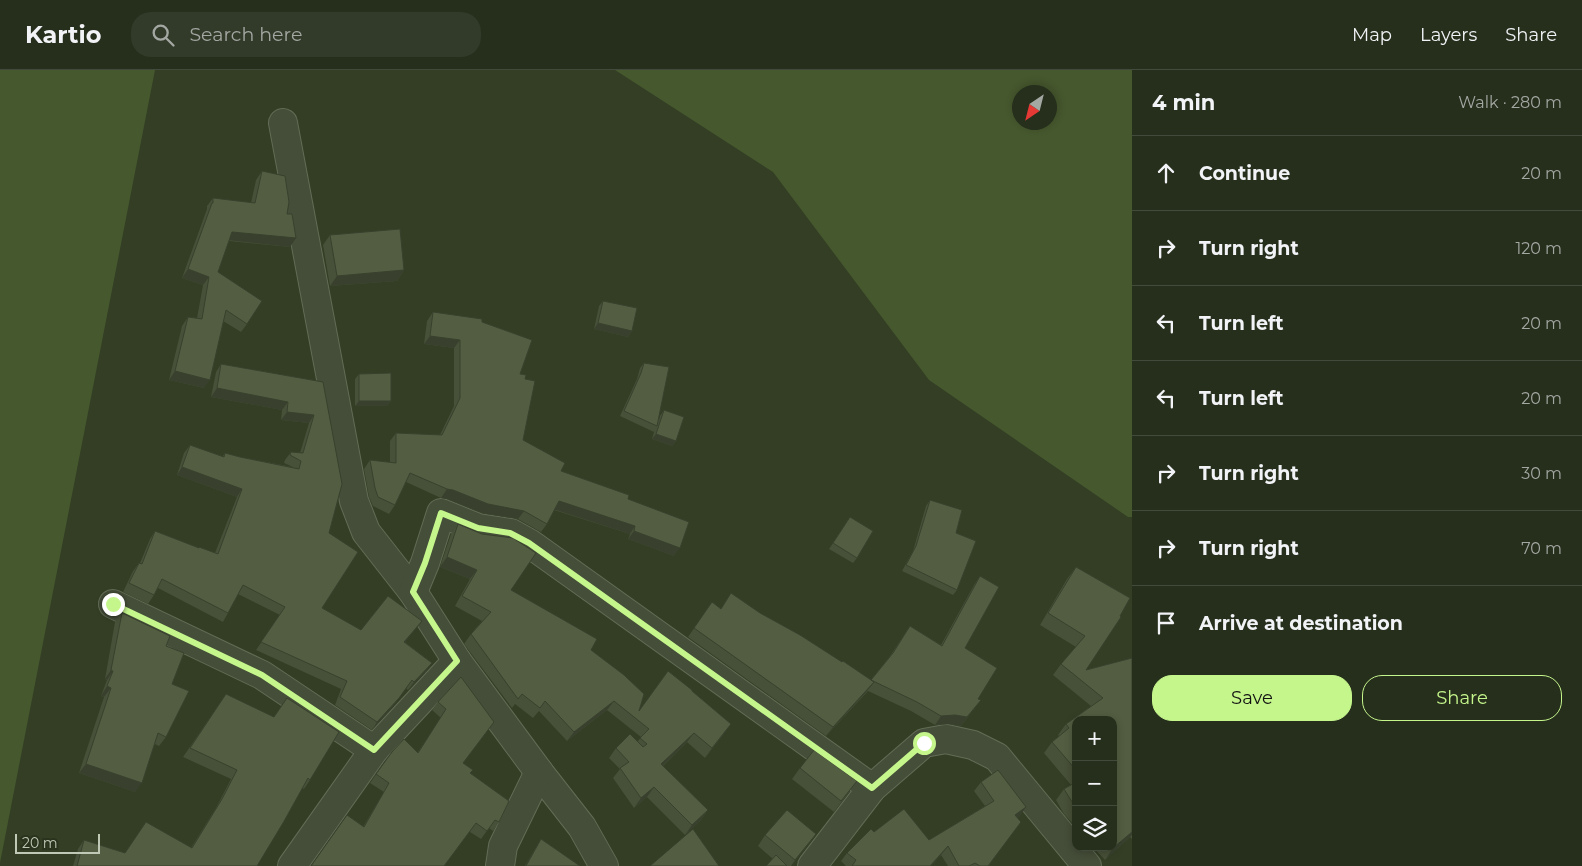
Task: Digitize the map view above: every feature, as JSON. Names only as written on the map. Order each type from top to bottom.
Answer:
[{"type":"street","points":[[283,123],[354,501],[366,532],[413,592],[457,661],[582,827],[604,866]]},
{"type":"street","points":[[413,592],[425,563],[441,513],[478,528],[510,533],[529,543],[872,788]]},
{"type":"street","points":[[113,604],[262,675],[374,750]]},
{"type":"street","points":[[292,866],[374,750],[457,661]]},
{"type":"street","points":[[812,866],[872,788],[924,743],[946,739],[973,745],[997,757],[1086,866]]},
{"type":"street","points":[[500,866],[503,846],[539,772]]},
{"type":"shaded area","points":[[0,70],[155,70],[0,863]]},
{"type":"shaded area","points":[[615,70],[1132,70],[1132,517],[1128,517],[929,380],[773,172]]},
{"type":"building","points":[[262,171],[285,176],[289,202],[287,214],[292,214],[296,238],[232,232],[218,272],[262,301],[247,324],[226,310],[210,380],[175,371],[188,317],[202,319],[209,277],[188,269],[213,203],[213,198],[255,203]]},
{"type":"building","points":[[400,229],[404,270],[337,276],[330,235]]},
{"type":"building","points":[[603,301],[637,308],[632,331],[598,323]]},
{"type":"building","points":[[433,312],[482,319],[482,322],[532,340],[520,374],[526,375],[525,379],[535,381],[523,440],[565,463],[561,471],[629,495],[628,499],[689,522],[680,548],[634,531],[635,526],[559,501],[547,524],[524,511],[488,504],[410,473],[395,505],[378,497],[370,460],[396,463],[396,433],[442,435],[460,398],[460,340],[430,336]]},
{"type":"building","points":[[644,363],[669,367],[657,426],[624,411]]},
{"type":"building","points":[[221,364],[323,382],[342,484],[329,533],[358,552],[322,608],[361,630],[388,596],[422,621],[404,642],[432,663],[414,682],[412,680],[399,698],[377,722],[340,697],[347,681],[261,642],[285,607],[243,585],[228,613],[162,579],[154,595],[129,583],[139,563],[142,564],[155,531],[218,554],[242,489],[182,467],[190,445],[224,457],[225,453],[299,469],[301,461],[290,455],[291,452],[303,453],[314,415],[287,412],[288,402],[217,388]]},
{"type":"building","points":[[391,373],[391,401],[359,401],[359,374]]},
{"type":"building","points":[[664,410],[684,417],[676,441],[656,434]]},
{"type":"building","points":[[930,500],[962,510],[956,533],[976,541],[957,590],[906,565],[916,546]]},
{"type":"building","points":[[850,517],[873,531],[857,558],[833,543]]},
{"type":"building","points":[[458,524],[482,534],[513,538],[536,553],[511,590],[597,639],[591,650],[624,675],[644,694],[639,711],[668,671],[731,724],[712,748],[694,733],[661,764],[708,810],[692,825],[654,787],[641,798],[620,768],[629,762],[616,748],[630,734],[643,747],[647,744],[640,738],[649,729],[614,701],[574,732],[545,701],[540,708],[522,694],[518,699],[471,634],[491,612],[462,596],[477,570],[447,557]]},
{"type":"building","points":[[1076,567],[1130,598],[1121,617],[1086,670],[1132,658],[1132,832],[1117,845],[1117,716],[1077,716],[1103,698],[1061,664],[1085,636],[1048,613]]},
{"type":"building","points":[[980,576],[999,587],[965,648],[997,668],[978,699],[981,700],[967,717],[955,715],[941,716],[871,680],[893,653],[910,626],[942,646]]},
{"type":"building","points":[[731,593],[760,613],[843,661],[874,682],[833,727],[694,628],[712,602],[721,609]]},
{"type":"building","points":[[122,613],[170,636],[166,646],[184,653],[172,684],[189,691],[166,737],[158,733],[142,783],[86,764],[111,688],[107,686],[113,671],[111,670]]},
{"type":"building","points":[[461,677],[494,722],[463,763],[473,770],[470,773],[509,801],[499,822],[495,820],[487,831],[476,823],[444,866],[311,866],[347,815],[364,827],[389,783],[376,774],[404,739],[418,753],[446,709],[438,702]]},
{"type":"building","points":[[226,694],[274,717],[287,698],[339,732],[310,780],[308,778],[257,866],[77,866],[84,840],[125,853],[146,822],[192,848],[237,770],[190,748]]},
{"type":"building","points":[[1072,720],[1072,765],[1052,742],[1069,728],[1066,724]]},
{"type":"building","points":[[814,750],[857,781],[841,801],[800,768]]},
{"type":"building","points":[[998,770],[1026,807],[1015,815],[1021,822],[988,866],[980,866],[975,863],[969,866],[959,866],[948,846],[930,866],[852,866],[856,860],[847,853],[871,829],[874,832],[904,809],[929,840],[994,801],[981,782]]},
{"type":"building","points":[[1072,784],[1072,802],[1064,789]]},
{"type":"building","points":[[787,810],[816,834],[795,860],[765,835]]},
{"type":"building","points":[[693,829],[719,866],[650,866]]},
{"type":"building","points":[[541,839],[580,866],[526,866]]},
{"type":"building","points":[[776,855],[787,866],[766,866]]},
{"type":"route","points":[[113,604],[262,675],[374,750],[457,661],[413,592],[425,563],[441,513],[478,528],[510,533],[529,543],[872,788],[924,743]]}]
